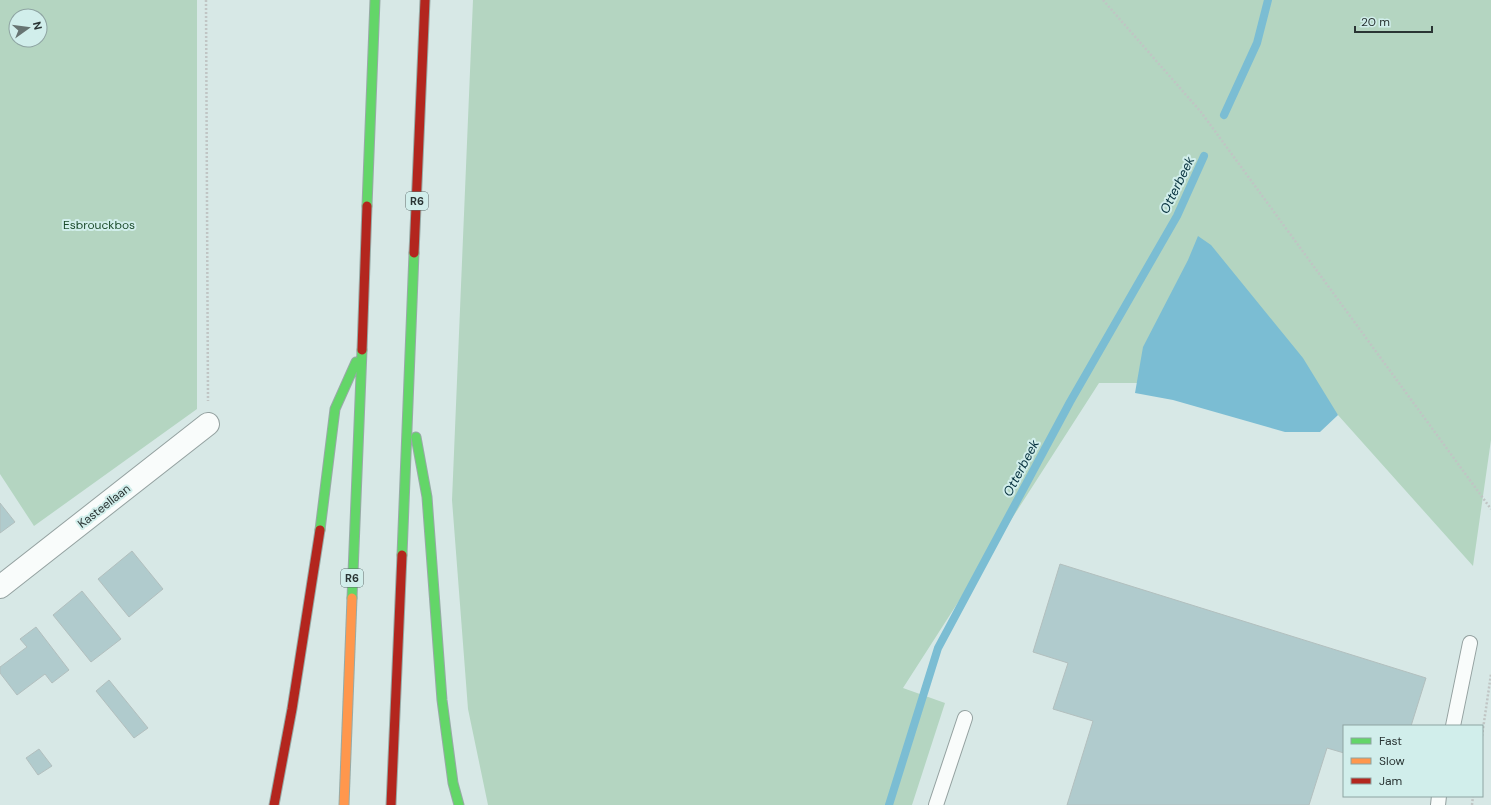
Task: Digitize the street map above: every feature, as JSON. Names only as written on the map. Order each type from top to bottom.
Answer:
[{"type":"highway","name":"R6","points":[[344,805],[360,351],[375,0]]},
{"type":"highway","name":"R6","points":[[391,805],[426,0]]},
{"type":"highway","points":[[274,805],[292,709],[315,567],[335,408],[360,351]]},
{"type":"highway","points":[[409,403],[427,497],[442,700],[453,783],[459,805]]},
{"type":"street","name":"Kasteellaan","points":[[0,587],[208,424]]},
{"type":"lane","points":[[1453,725],[1470,643]]},
{"type":"lane","points":[[936,805],[965,718]]},
{"type":"path","points":[[206,0],[208,424]]},
{"type":"path","points":[[1102,0],[1201,112],[1491,509]]},
{"type":"path","points":[[1483,729],[1491,674]]},
{"type":"green space","name":"Esbrouckbos","points":[[0,0],[197,0],[197,409],[34,526],[0,474]]},
{"type":"green space","points":[[473,0],[1491,0],[1491,440],[1473,566],[1210,272],[1144,383],[1099,383],[903,688],[945,703],[912,805],[488,805],[468,709],[452,500]]},
{"type":"water","points":[[1198,236],[1211,245],[1303,358],[1338,415],[1320,432],[1285,432],[1173,400],[1135,393],[1143,347],[1188,260]]},
{"type":"building","points":[[0,503],[15,522],[0,533]]},
{"type":"building","points":[[132,551],[163,589],[129,617],[98,579]]},
{"type":"building","points":[[1060,564],[1426,678],[1411,725],[1343,725],[1343,753],[1327,748],[1309,805],[1067,805],[1093,721],[1053,709],[1068,663],[1033,652]]},
{"type":"building","points":[[82,591],[121,639],[91,662],[53,615]]},
{"type":"building","points":[[36,627],[69,670],[52,683],[45,674],[17,695],[0,673],[0,667],[27,647],[20,639]]},
{"type":"building","points":[[109,680],[148,728],[134,738],[96,691]]},
{"type":"building","points":[[39,749],[52,766],[38,775],[26,758]]},
{"type":"waterway","name":"Otterbeek","points":[[1224,115],[1257,43],[1268,0]]},
{"type":"waterway","name":"Otterbeek","points":[[889,805],[938,648],[1070,402],[1177,216],[1204,156]]},
{"type":"traffic: fast","points":[[367,206],[375,0]]},
{"type":"traffic: fast","points":[[402,555],[414,253]]},
{"type":"traffic: fast","points":[[352,598],[362,350]]},
{"type":"traffic: fast","points":[[320,530],[335,409],[356,362]]},
{"type":"traffic: fast","points":[[416,437],[427,497],[442,700],[453,783],[459,805]]},
{"type":"traffic: slow","points":[[344,805],[352,598]]},
{"type":"traffic: jam","points":[[414,253],[425,0]]},
{"type":"traffic: jam","points":[[362,350],[367,206]]},
{"type":"traffic: jam","points":[[274,805],[292,709],[320,530]]},
{"type":"traffic: jam","points":[[391,805],[402,555]]}]
